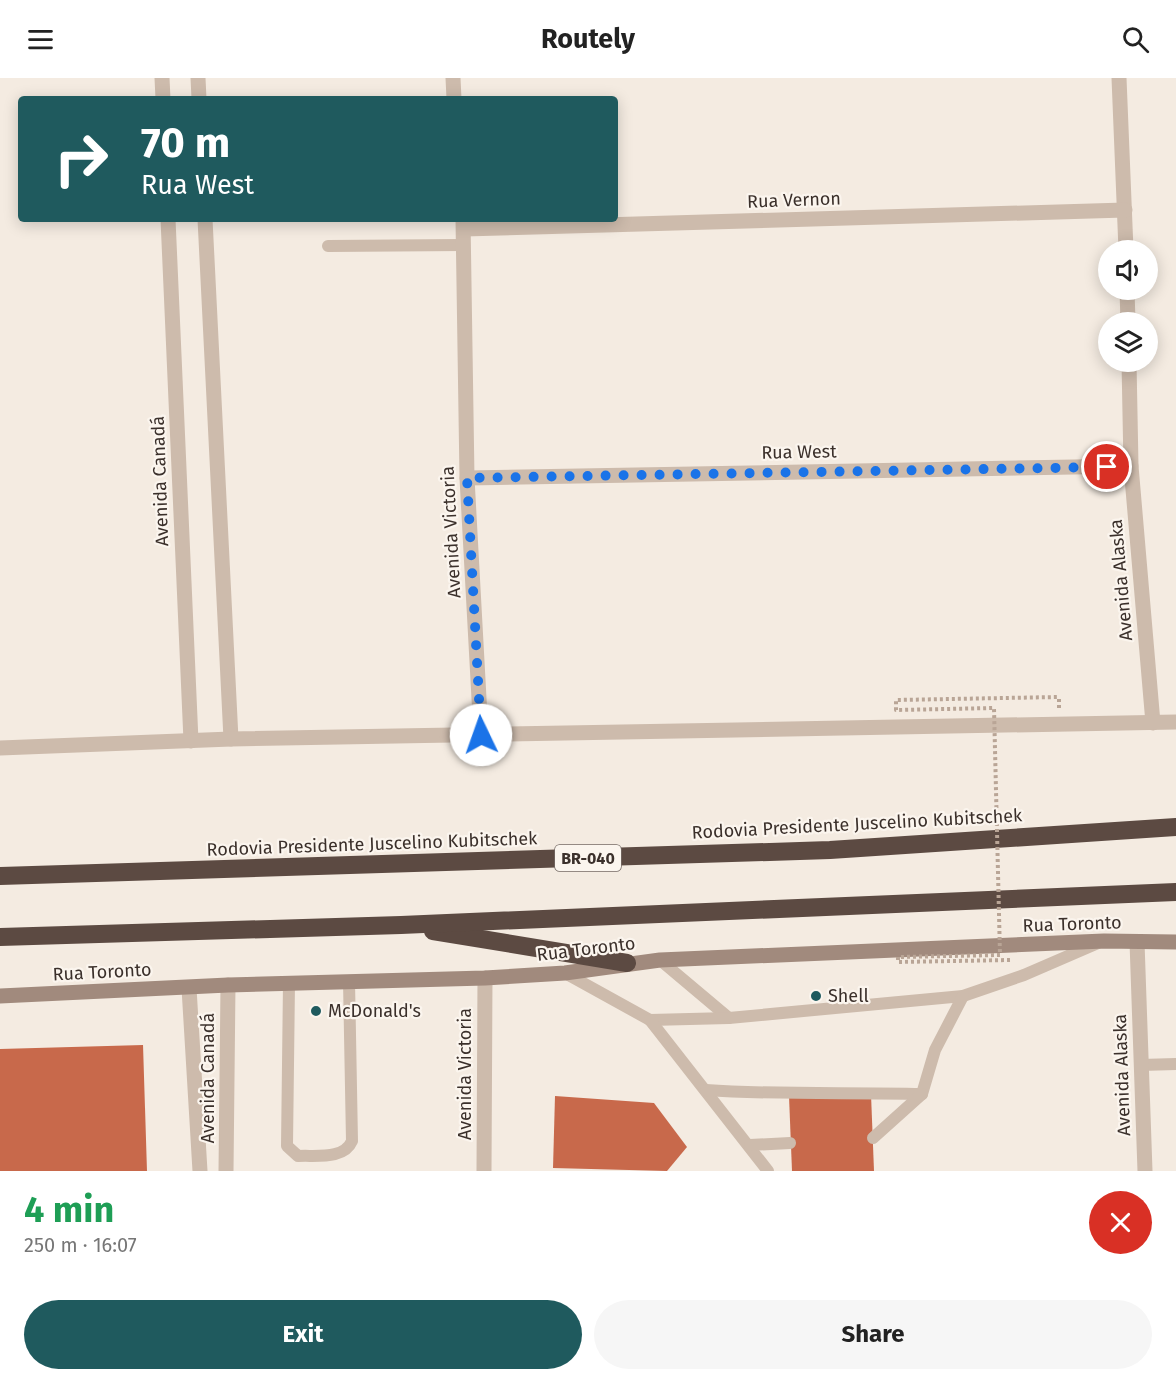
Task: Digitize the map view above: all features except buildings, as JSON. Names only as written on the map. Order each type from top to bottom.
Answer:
[{"type":"highway","name":"Rodovia Presidente Juscelino Kubitschek","points":[[0,876],[830,850],[1176,827]]},
{"type":"highway","points":[[0,937],[401,925],[1176,892]]},
{"type":"highway","points":[[401,925],[627,963]]},
{"type":"main road","name":"Rua Toronto","points":[[0,996],[228,985],[485,978],[565,973],[660,960],[1104,941],[1176,942]]},
{"type":"street","points":[[162,78],[163,96]]},
{"type":"street","points":[[198,78],[199,96]]},
{"type":"street","points":[[453,78],[454,96]]},
{"type":"street","points":[[1119,78],[1126,240]]},
{"type":"street","name":"Rua Vernon","points":[[618,221],[1125,210]]},
{"type":"street","name":"Avenida Canadá","points":[[168,222],[191,741]]},
{"type":"street","points":[[205,222],[231,739]]},
{"type":"street","name":"Rua Vernon","points":[[463,224],[558,222]]},
{"type":"street","name":"Avenida Victoria","points":[[463,224],[467,478],[481,735]]},
{"type":"street","name":"Avenida Alaska","points":[[1129,372],[1131,466],[1153,723]]},
{"type":"street","name":"Rua West","points":[[467,478],[1131,466]]},
{"type":"street","points":[[0,748],[231,739],[1176,722]]},
{"type":"street","name":"Avenida Alaska","points":[[1137,942],[1145,1171]]},
{"type":"street","name":"Avenida Victoria","points":[[484,1171],[485,978]]},
{"type":"street","name":"Avenida Canadá","points":[[226,1171],[228,985]]},
{"type":"street","name":"Avenida Canadá","points":[[189,988],[200,1171]]},
{"type":"lane","points":[[328,246],[464,246]]},
{"type":"lane","points":[[650,1020],[729,1018],[963,996],[1024,975],[1104,941]]},
{"type":"lane","points":[[660,960],[729,1018]]},
{"type":"lane","points":[[565,973],[650,1020],[750,1145],[768,1171]]},
{"type":"lane","points":[[289,983],[287,1146],[298,1156],[338,1154],[347,1149],[352,1141],[349,981]]},
{"type":"lane","points":[[873,1138],[922,1094],[934,1050],[963,996]]},
{"type":"lane","points":[[1141,1065],[1176,1064]]},
{"type":"lane","points":[[706,1090],[776,1095],[835,1092],[922,1094]]},
{"type":"lane","points":[[750,1145],[790,1143]]},
{"type":"path","points":[[1010,960],[898,962],[898,957],[1000,955],[994,708],[896,710],[896,700],[1059,697]]},
{"type":"place","name":"Shell","points":[[816,996]]},
{"type":"place","name":"McDonald's","points":[[316,1011]]},
{"type":"route","points":[[481,735],[467,478],[1107,467]]}]
